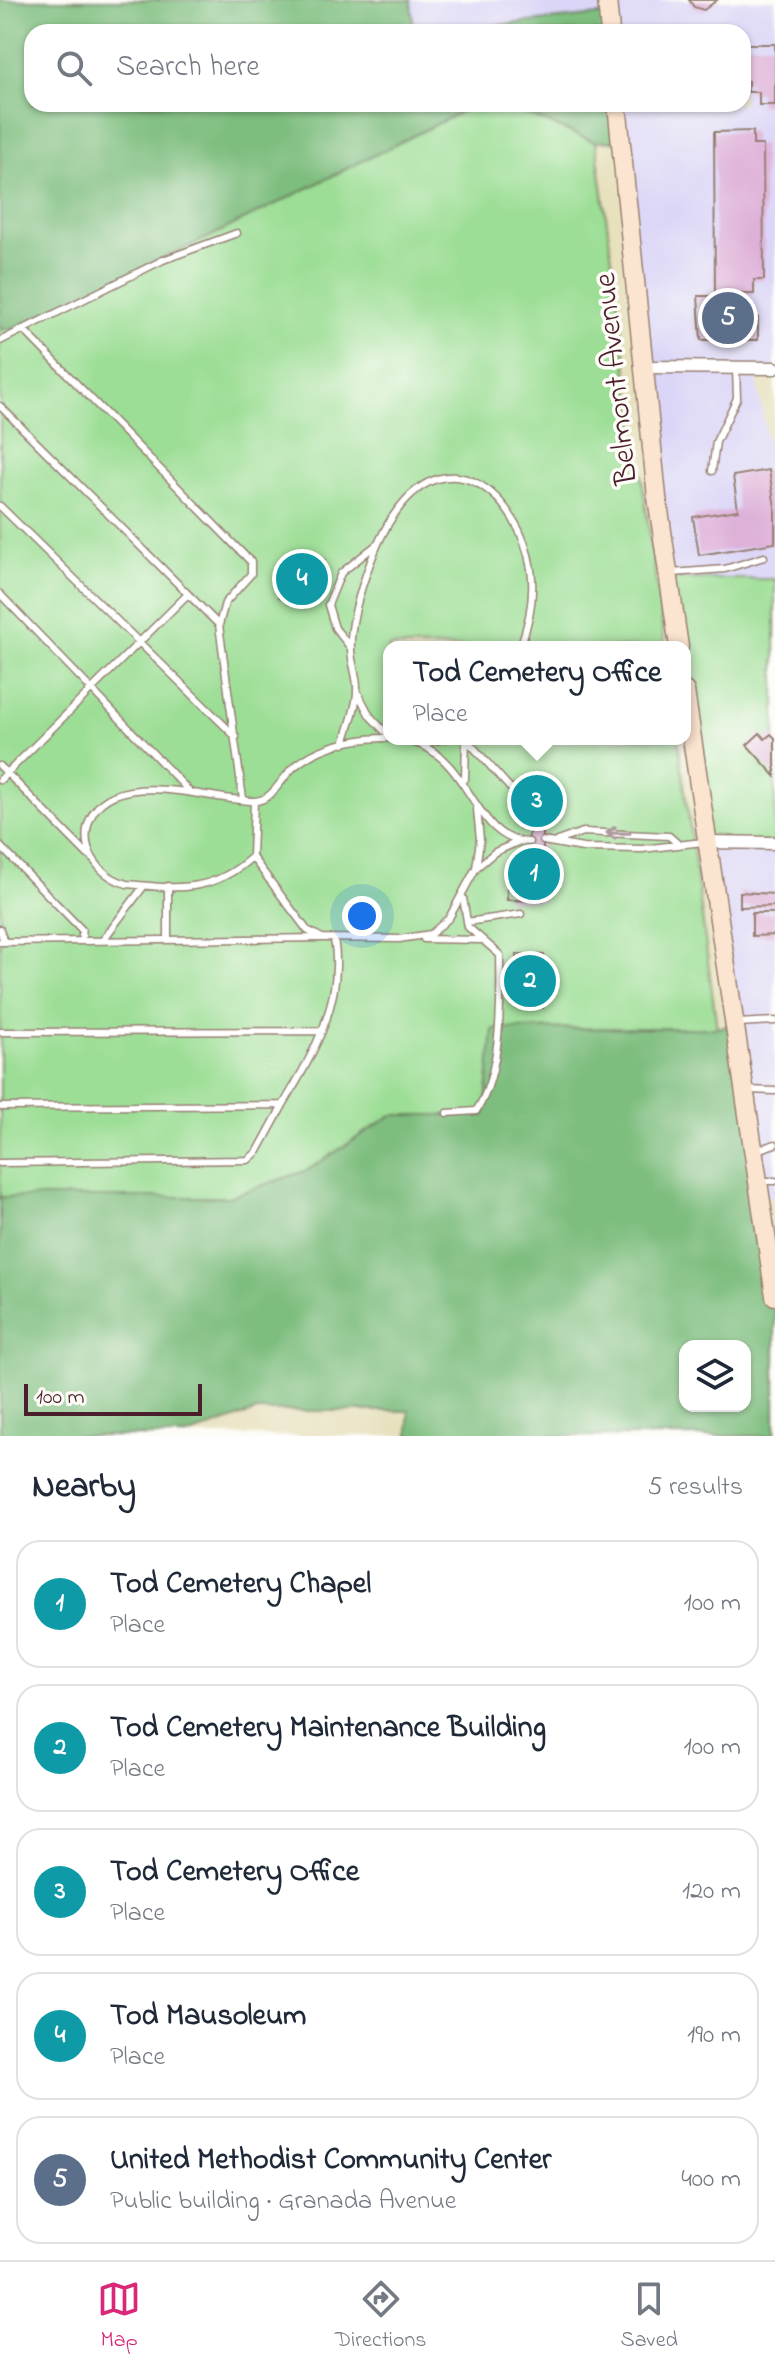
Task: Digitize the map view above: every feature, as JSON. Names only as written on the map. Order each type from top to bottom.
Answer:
[{"type":"main road","points":[[607,0],[609,24]]},
{"type":"main road","name":"Belmont Avenue","points":[[618,112],[644,367],[678,641]]},
{"type":"main road","points":[[691,732],[753,1151],[766,1181],[775,1296]]},
{"type":"street","points":[[644,367],[775,368]]},
{"type":"street","points":[[707,842],[775,843]]},
{"type":"lane","points":[[0,341],[163,260],[203,242],[237,233]]},
{"type":"lane","points":[[23,329],[251,562],[251,574],[225,603],[219,625],[243,799]]},
{"type":"lane","points":[[712,471],[716,442],[737,398],[736,368]]},
{"type":"lane","points":[[0,406],[219,625]]},
{"type":"lane","points":[[383,730],[370,716],[357,691],[350,647],[377,544],[396,512],[414,492],[433,480],[454,476],[487,486],[511,515],[531,569],[530,608],[522,641]]},
{"type":"lane","points":[[0,506],[236,737]]},
{"type":"lane","points":[[350,647],[335,628],[328,605],[341,573],[377,544]]},
{"type":"lane","points":[[668,573],[725,569],[764,557]]},
{"type":"lane","points":[[0,594],[189,791]]},
{"type":"lane","points":[[0,780],[188,594]]},
{"type":"lane","points":[[344,744],[357,691]]},
{"type":"lane","points":[[94,861],[86,838],[87,827],[102,802],[127,792],[189,791],[254,801],[265,799],[293,768],[311,755],[344,744],[383,739]]},
{"type":"lane","points":[[420,745],[437,753],[465,782],[475,803],[495,830],[518,842]]},
{"type":"lane","points":[[465,782],[466,745]]},
{"type":"lane","points":[[471,745],[510,788],[521,789]]},
{"type":"lane","points":[[0,766],[116,881],[144,886],[216,883],[252,857]]},
{"type":"lane","points":[[254,801],[252,857],[307,930],[322,938]]},
{"type":"lane","points":[[417,938],[441,928],[463,898],[476,868],[480,829],[475,803]]},
{"type":"lane","points":[[557,841],[583,832],[669,836],[677,843]]},
{"type":"lane","points":[[652,835],[652,848]]},
{"type":"lane","points":[[543,841],[557,841],[583,848],[652,848],[707,842]]},
{"type":"lane","points":[[476,868],[495,852],[518,842],[529,842]]},
{"type":"lane","points":[[0,846],[82,930],[82,941]]},
{"type":"lane","points":[[102,941],[144,886]]},
{"type":"lane","points":[[168,886],[168,940]]},
{"type":"lane","points":[[447,1113],[476,1111],[485,1098],[500,1019],[500,955],[481,940],[467,922],[463,898]]},
{"type":"lane","points":[[467,922],[521,914]]},
{"type":"lane","points":[[0,929],[2,942],[322,938],[481,940]]},
{"type":"lane","points":[[0,1163],[248,1160],[258,1151],[322,1031],[336,982],[334,939]]},
{"type":"lane","points":[[734,1024],[775,1021]]},
{"type":"lane","points":[[0,1032],[322,1031]]},
{"type":"lane","points":[[744,1090],[775,1091]]},
{"type":"lane","points":[[0,1107],[283,1105]]},
{"type":"lane","points":[[753,1151],[775,1144]]},
{"type":"shaded area","points":[[411,0],[775,0],[775,368],[755,369],[775,488],[775,579],[669,579],[618,112],[751,112],[751,24],[609,24],[608,15],[505,24],[413,24]]},
{"type":"shaded area","points":[[707,842],[775,843],[775,1197],[760,1197]]},
{"type":"green space","points":[[0,0],[411,0],[413,24],[24,24],[24,112],[461,112],[209,237],[11,329],[0,329]]},
{"type":"green space","points":[[608,14],[609,24],[509,24]]},
{"type":"green space","points":[[461,112],[520,112],[596,142],[664,641],[383,641],[383,745],[679,745],[717,1028],[494,1029],[486,1115],[392,1115],[308,1170],[229,1197],[0,1197],[0,329],[11,329],[209,237]]},
{"type":"green space","points":[[520,112],[618,112],[620,141],[596,142]]},
{"type":"green space","points":[[669,579],[775,579],[775,843],[707,842],[691,732],[691,641],[684,641]]},
{"type":"green space","points":[[734,1024],[775,1296],[775,1436],[409,1436],[409,1411],[257,1411],[187,1436],[0,1436],[0,1197],[229,1197],[308,1170],[392,1115],[485,1115],[493,1029],[717,1028]]},
{"type":"building","points":[[689,0],[717,0],[704,10],[694,7]]},
{"type":"building","points":[[751,44],[775,44],[775,105],[759,105],[759,92],[751,92]]},
{"type":"building","points":[[753,131],[753,145],[763,145],[764,280],[754,280],[754,294],[715,294],[714,132]]},
{"type":"building","points":[[698,296],[740,296],[740,317],[758,317],[758,340],[701,340]]},
{"type":"building","points":[[769,470],[775,507],[775,543],[699,555],[693,517],[738,510],[733,476]]},
{"type":"building","points":[[299,549],[325,560],[305,608],[279,597]]},
{"type":"building","points":[[760,733],[765,739],[771,734],[775,738],[775,776],[747,745]]},
{"type":"building","points":[[522,785],[552,785],[552,823],[543,828],[543,901],[507,900],[507,885],[525,885],[525,862],[528,862],[529,828],[520,828]]},
{"type":"building","points":[[740,892],[775,894],[775,906],[740,907]]},
{"type":"building","points":[[752,913],[775,913],[775,935],[752,936]]},
{"type":"building","points":[[517,954],[544,955],[543,1008],[516,1008]]},
{"type":"place","name":"United Methodist Community Center","points":[[728,318]]},
{"type":"place","name":"Tod Mausoleum","points":[[302,579]]},
{"type":"place","name":"Tod Cemetery Office","points":[[537,801]]},
{"type":"place","name":"Tod Cemetery Chapel","points":[[534,874]]},
{"type":"place","name":"Tod Cemetery Maintenance Building","points":[[530,981]]}]
